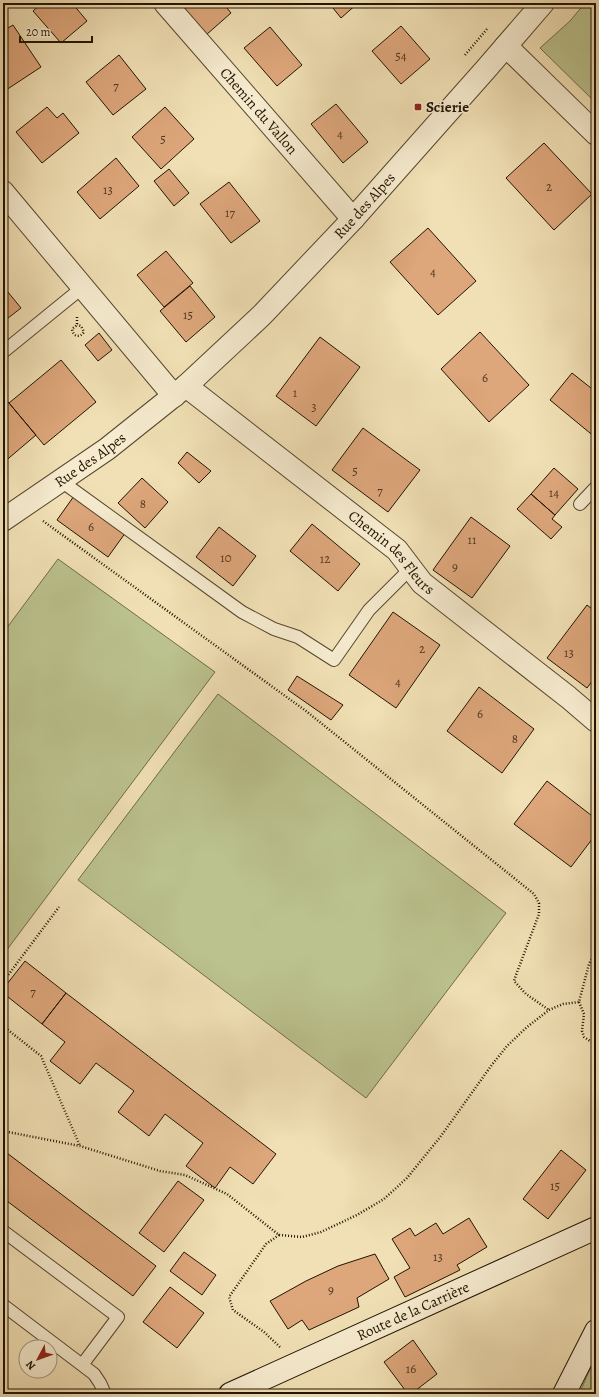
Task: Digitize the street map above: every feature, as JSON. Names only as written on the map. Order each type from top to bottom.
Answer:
[{"type":"street","name":"Chemin du Vallon","points":[[165,3],[353,219]]},
{"type":"street","name":"Rue des Alpes","points":[[3,520],[108,449],[180,391],[262,315],[353,219],[506,46],[532,7]]},
{"type":"street","points":[[506,46],[596,134]]},
{"type":"street","points":[[3,192],[76,293],[180,391]]},
{"type":"street","name":"Chemin des Fleurs","points":[[180,391],[397,550],[422,583],[568,697],[596,721]]},
{"type":"street","name":"Route de la Carrière","points":[[230,1394],[596,1228]]},
{"type":"street","points":[[564,1394],[596,1331]]},
{"type":"lane","points":[[3,352],[76,293]]},
{"type":"lane","points":[[61,481],[242,612],[274,630],[298,637],[334,660],[369,610],[411,568]]},
{"type":"lane","points":[[580,504],[596,487]]},
{"type":"lane","points":[[3,1231],[118,1318],[82,1365]]},
{"type":"lane","points":[[3,1305],[94,1374],[105,1394]]},
{"type":"path","points":[[76,293],[77,325]]},
{"type":"path","points":[[77,325],[83,328],[84,332],[82,335],[75,336],[72,330],[74,326],[77,325]]},
{"type":"path","points":[[41,519],[306,711],[534,894],[539,903],[539,914],[514,981],[526,994],[549,1010]]},
{"type":"path","points":[[3,982],[59,907]]},
{"type":"path","points":[[596,951],[589,964],[579,1002],[584,1014],[582,1031],[584,1037],[596,1045]]},
{"type":"path","points":[[3,1131],[80,1146],[160,1171],[185,1175],[227,1194],[279,1235],[302,1237],[322,1232],[357,1215],[384,1199],[407,1178],[441,1136],[507,1046],[527,1027],[549,1010],[563,1004],[579,1002]]},
{"type":"path","points":[[3,1026],[42,1056],[80,1146]]},
{"type":"path","points":[[279,1235],[266,1244],[229,1297],[233,1310],[264,1332],[298,1363]]},
{"type":"green space","points":[[585,3],[596,3],[596,103],[540,48],[570,21]]},
{"type":"green space","points":[[58,559],[215,672],[3,955],[3,633]]},
{"type":"green space","points":[[218,694],[506,913],[366,1098],[78,880]]},
{"type":"green space","points":[[596,1356],[596,1394],[579,1394]]},
{"type":"building","points":[[42,3],[72,3],[87,21],[61,43],[33,11]]},
{"type":"building","points":[[177,3],[223,3],[231,13],[206,35]]},
{"type":"building","points":[[329,3],[358,3],[341,18]]},
{"type":"building","points":[[13,25],[41,67],[3,92],[3,31]]},
{"type":"building","points":[[401,26],[430,59],[401,84],[372,51]]},
{"type":"building","points":[[270,27],[302,65],[277,86],[244,48]]},
{"type":"building","points":[[119,55],[146,89],[113,115],[86,82]]},
{"type":"building","points":[[336,104],[368,142],[343,163],[311,124]]},
{"type":"building","points":[[47,107],[57,118],[63,113],[79,133],[42,163],[16,132]]},
{"type":"building","points":[[165,107],[194,139],[161,169],[132,137]]},
{"type":"building","points":[[544,143],[592,194],[554,230],[506,178]]},
{"type":"building","points":[[116,158],[139,186],[100,219],[77,192]]},
{"type":"building","points":[[169,169],[189,193],[174,206],[154,181]]},
{"type":"building","points":[[229,182],[260,221],[231,243],[200,204]]},
{"type":"building","points":[[428,228],[476,281],[438,315],[390,262]]},
{"type":"building","points":[[166,251],[193,283],[164,307],[137,275]]},
{"type":"building","points":[[3,286],[21,308],[3,322]]},
{"type":"building","points":[[190,286],[215,317],[186,342],[160,311]]},
{"type":"building","points":[[480,332],[529,385],[489,422],[441,369]]},
{"type":"building","points":[[99,333],[112,350],[98,361],[85,345]]},
{"type":"building","points":[[320,337],[360,367],[316,426],[276,396]]},
{"type":"building","points":[[61,360],[96,402],[44,445],[9,403]]},
{"type":"building","points":[[572,373],[596,392],[596,438],[550,400]]},
{"type":"building","points":[[3,396],[36,435],[3,463]]},
{"type":"building","points":[[363,428],[420,470],[388,512],[332,470]]},
{"type":"building","points":[[187,452],[211,471],[199,483],[178,463]]},
{"type":"building","points":[[554,468],[578,489],[555,515],[531,494]]},
{"type":"building","points":[[142,478],[168,502],[145,528],[118,503]]},
{"type":"building","points":[[531,494],[555,515],[552,519],[562,527],[551,539],[517,509]]},
{"type":"building","points":[[74,496],[126,532],[108,557],[57,520]]},
{"type":"building","points":[[471,517],[510,546],[472,598],[433,570]]},
{"type":"building","points":[[312,524],[360,564],[338,591],[290,551]]},
{"type":"building","points":[[219,527],[256,556],[233,586],[196,557]]},
{"type":"building","points":[[587,605],[596,612],[596,676],[587,688],[547,658]]},
{"type":"building","points":[[393,612],[440,645],[396,708],[349,675]]},
{"type":"building","points":[[297,676],[343,705],[331,720],[288,690]]},
{"type":"building","points":[[479,687],[534,729],[502,773],[447,731]]},
{"type":"building","points":[[547,781],[596,819],[596,834],[571,867],[514,824]]},
{"type":"building","points":[[25,961],[66,993],[42,1024],[3,993],[3,989]]},
{"type":"building","points":[[66,993],[276,1154],[253,1184],[230,1167],[215,1188],[186,1166],[203,1143],[165,1114],[149,1136],[118,1112],[134,1091],[96,1063],[80,1084],[50,1061],[65,1042],[42,1024]]},
{"type":"building","points":[[3,1150],[156,1266],[133,1296],[3,1198]]},
{"type":"building","points":[[561,1150],[586,1170],[548,1219],[523,1199]]},
{"type":"building","points":[[178,1181],[204,1200],[164,1252],[139,1233]]},
{"type":"building","points":[[469,1218],[487,1247],[457,1265],[460,1270],[405,1297],[394,1277],[410,1268],[392,1239],[410,1228],[415,1236],[436,1223],[443,1234]]},
{"type":"building","points":[[184,1252],[216,1275],[202,1295],[170,1271]]},
{"type":"building","points":[[375,1254],[389,1279],[357,1298],[359,1307],[309,1330],[302,1320],[288,1329],[270,1301],[306,1281],[338,1266]]},
{"type":"building","points":[[170,1287],[204,1313],[177,1348],[143,1322]]},
{"type":"building","points":[[413,1340],[437,1374],[411,1394],[408,1394],[384,1362]]},
{"type":"place","name":"Scierie","points":[[418,107]]}]
